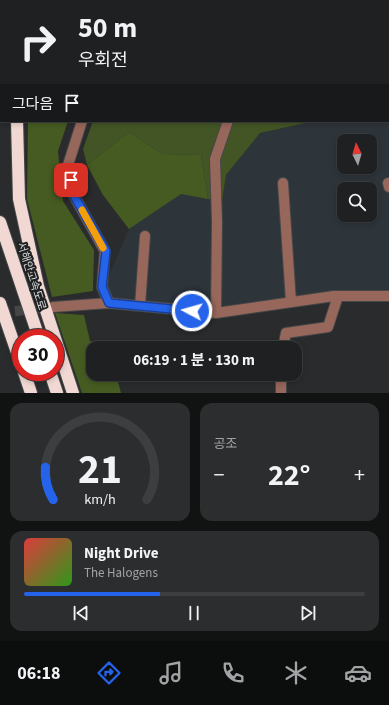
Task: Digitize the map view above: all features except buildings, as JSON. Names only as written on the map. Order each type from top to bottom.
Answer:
[{"type":"highway","points":[[17,122],[19,199],[38,286],[74,393]]},
{"type":"highway","name":"서해안고속도로","points":[[0,222],[35,329]]},
{"type":"highway","points":[[0,303],[12,338]]},
{"type":"highway","points":[[27,381],[31,393]]},
{"type":"highway","points":[[53,381],[57,393]]},
{"type":"street","points":[[82,122],[68,165],[73,194],[106,251],[102,287],[109,303]]},
{"type":"street","points":[[216,313],[218,222],[215,160],[228,122]]},
{"type":"street","points":[[283,183],[291,302]]},
{"type":"street","points":[[140,306],[145,236]]},
{"type":"street","points":[[53,307],[109,303],[216,313],[338,296],[389,296]]},
{"type":"street","points":[[284,341],[286,333],[328,327],[338,296]]},
{"type":"street","points":[[281,381],[281,393]]},
{"type":"shaded area","points":[[310,122],[389,122],[389,293],[291,297],[210,309],[111,300],[106,282],[129,229],[181,194],[222,201],[226,175],[260,133]]},
{"type":"green space","points":[[28,122],[68,122],[58,151],[63,201],[94,250],[93,291],[52,297],[27,199]]},
{"type":"green space","points":[[93,122],[310,122],[260,133],[226,175],[222,201],[208,199],[201,155],[162,154],[129,132],[87,165],[83,149]]},
{"type":"green space","points":[[129,132],[162,154],[201,155],[208,199],[181,194],[129,229],[103,195],[87,165]]},
{"type":"green space","points":[[55,313],[84,315],[90,341],[86,341],[86,381],[118,381],[121,393],[82,393],[64,340],[64,329],[60,329]]},
{"type":"tunnel","points":[[0,313],[51,307]]},
{"type":"slow traffic","points":[[82,210],[103,248]]},
{"type":"route","points":[[71,180],[73,194],[106,251],[102,287],[109,303],[192,311]]}]
